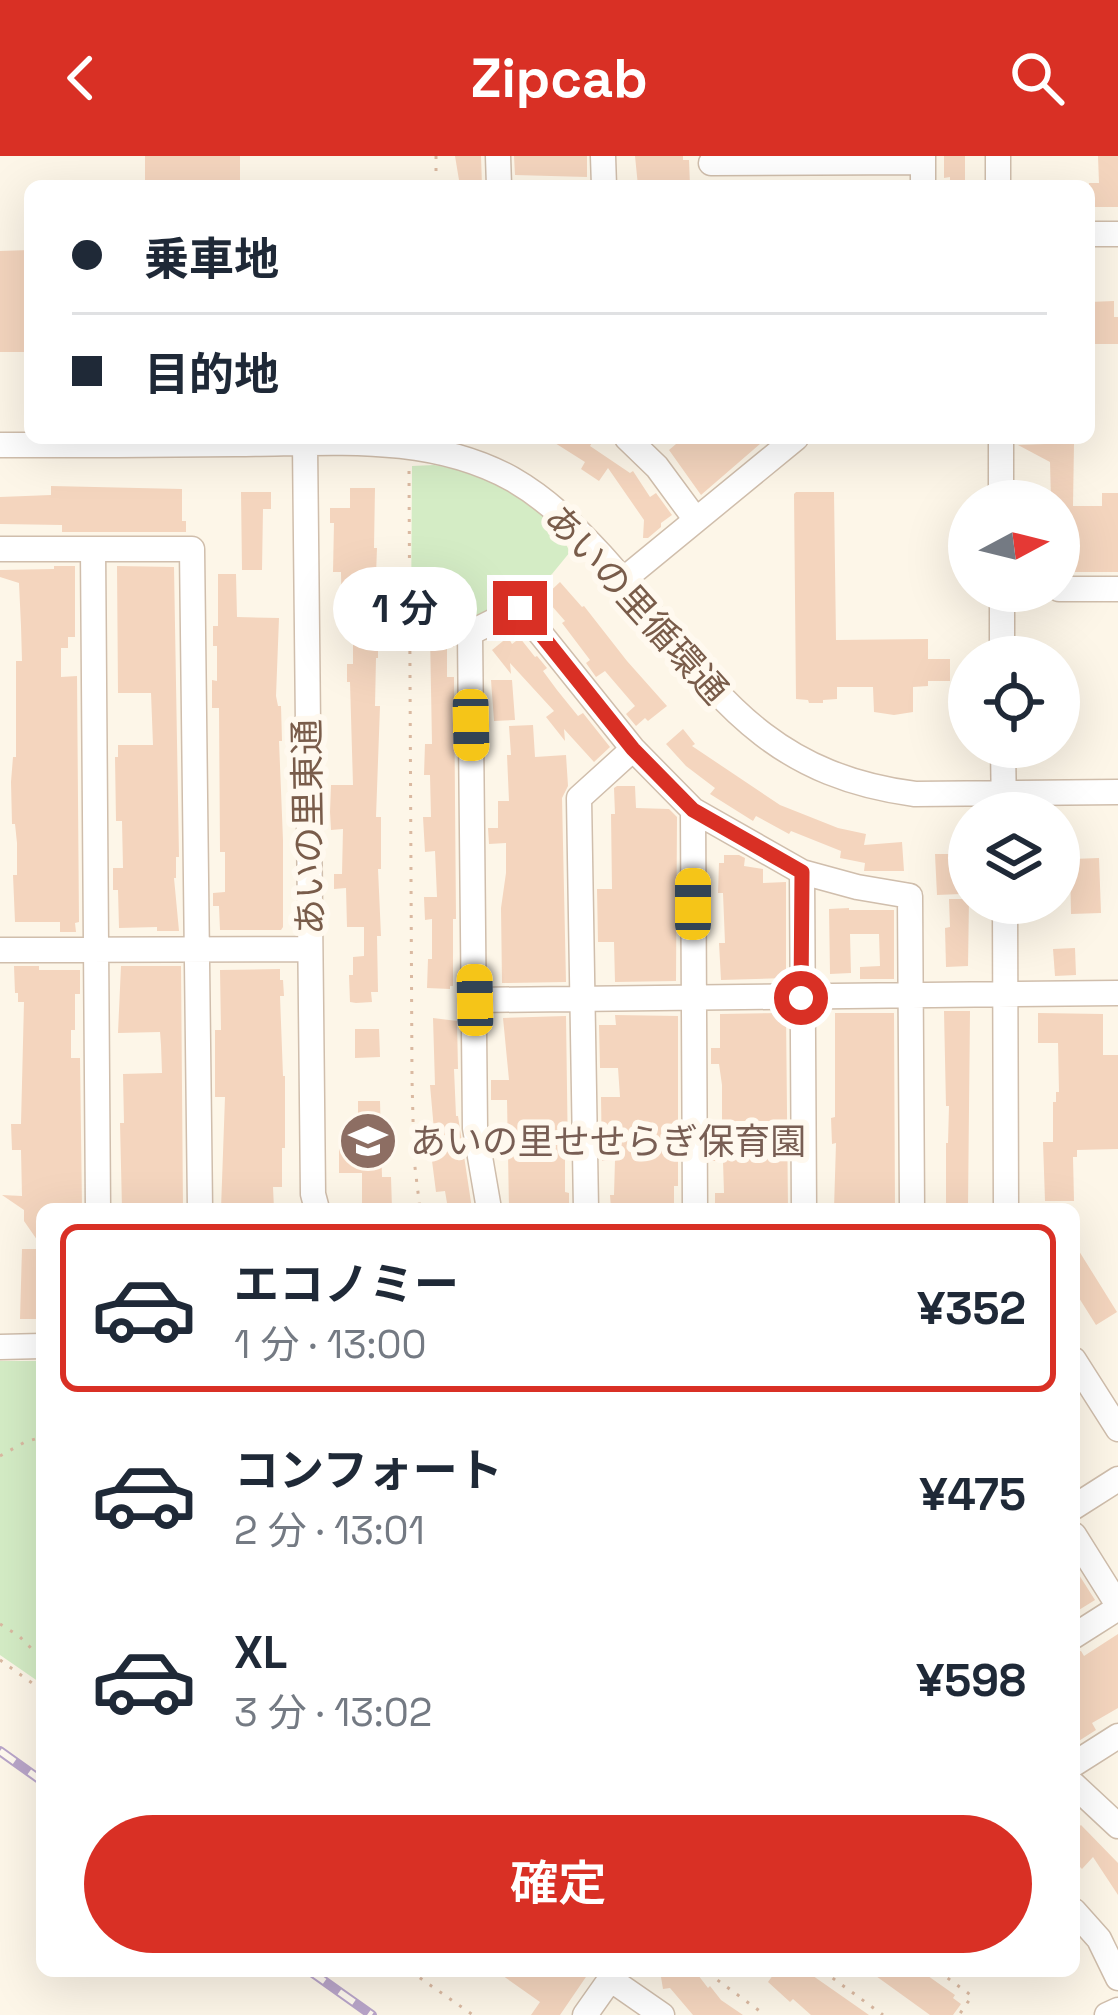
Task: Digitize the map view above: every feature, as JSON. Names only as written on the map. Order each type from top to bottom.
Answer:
[{"type":"street","points":[[711,168],[923,168]]},
{"type":"street","name":"あいの里循環通","points":[[0,446],[304,444]]},
{"type":"street","name":"あいの里東通","points":[[304,444],[315,1203]]},
{"type":"street","name":"あいの里循環通","points":[[389,444],[458,456],[485,466],[563,514],[721,699],[766,738],[811,766],[883,790],[948,798]]},
{"type":"street","points":[[636,444],[696,520]]},
{"type":"street","points":[[623,580],[789,444]]},
{"type":"street","points":[[1000,444],[1001,480]]},
{"type":"street","points":[[0,549],[192,549],[200,1203]]},
{"type":"street","points":[[93,549],[98,1203]]},
{"type":"street","points":[[1080,589],[1118,589]]},
{"type":"street","points":[[488,1203],[475,1128],[470,633],[520,608],[633,749],[693,810],[802,872],[910,896],[912,1203]]},
{"type":"street","points":[[586,1203],[579,798],[633,749]]},
{"type":"street","name":"あいの里循環通","points":[[1080,796],[1118,792]]},
{"type":"street","points":[[693,810],[695,1203]]},
{"type":"street","points":[[802,872],[804,1203]]},
{"type":"street","points":[[1005,924],[1006,1203]]},
{"type":"street","points":[[0,950],[309,949]]},
{"type":"street","points":[[475,1000],[1118,993]]},
{"type":"street","points":[[0,1347],[36,1346]]},
{"type":"street","points":[[1080,1369],[1118,1429]]},
{"type":"street","points":[[1080,1503],[1118,1479]]},
{"type":"street","points":[[1080,1545],[1118,1606],[1080,1632]]},
{"type":"street","points":[[1080,1760],[1118,1736]]},
{"type":"street","points":[[1080,1791],[1118,1826]]},
{"type":"street","points":[[1080,1918],[1099,1939],[1118,1978]]},
{"type":"street","points":[[585,2015],[612,1977]]},
{"type":"street","points":[[615,1977],[662,2015]]},
{"type":"street","points":[[1107,2015],[1118,2010]]},
{"type":"path","points":[[409,472],[412,1079],[419,1203]]},
{"type":"path","points":[[0,1456],[36,1440]]},
{"type":"path","points":[[0,1624],[36,1653]]},
{"type":"path","points":[[0,1660],[36,1686]]},
{"type":"path","points":[[419,1977],[473,2015]]},
{"type":"path","points":[[713,1977],[765,2015]]},
{"type":"path","points":[[831,1977],[883,2015]]},
{"type":"path","points":[[946,1977],[972,1996],[959,2015]]},
{"type":"green space","points":[[434,465],[511,489],[553,521],[570,552],[518,602],[460,626],[411,626],[412,466]]},
{"type":"green space","points":[[0,1361],[36,1361],[36,1680],[0,1655]]},
{"type":"building","points":[[145,156],[240,156],[240,180],[145,180]]},
{"type":"building","points":[[455,156],[481,156],[482,180],[459,180]]},
{"type":"building","points":[[514,156],[587,156],[587,177],[515,175]]},
{"type":"building","points":[[635,156],[689,160],[690,180],[637,180]]},
{"type":"building","points":[[944,156],[965,156],[965,180],[944,178]]},
{"type":"building","points":[[1098,156],[1118,156],[1118,207],[1095,207],[1095,183],[1099,183]]},
{"type":"building","points":[[24,250],[24,352],[0,352],[0,251]]},
{"type":"building","points":[[1114,301],[1118,344],[1095,344],[1095,302]]},
{"type":"building","points":[[556,444],[591,444],[633,471],[650,497],[656,493],[672,515],[643,538],[644,520],[608,468],[599,481],[581,469],[585,462]]},
{"type":"building","points":[[676,444],[760,444],[701,495],[669,450]]},
{"type":"building","points":[[1074,444],[1073,480],[1050,480],[1050,462],[1018,445]]},
{"type":"building","points":[[51,486],[182,489],[186,532],[62,532],[62,525],[0,524],[0,497],[51,495]]},
{"type":"building","points":[[350,488],[375,488],[375,706],[380,706],[378,992],[371,992],[372,1002],[356,1003],[350,1002],[349,975],[353,975],[353,957],[364,956],[364,927],[347,927],[346,888],[334,889],[334,874],[342,874],[343,829],[331,830],[330,812],[331,785],[353,785],[347,664],[353,664],[353,631],[342,631],[341,572],[333,572],[334,523],[330,523],[330,508],[350,508]]},
{"type":"building","points":[[241,492],[271,492],[271,509],[263,509],[262,570],[242,570]]},
{"type":"building","points":[[834,492],[836,640],[928,639],[928,659],[948,659],[948,681],[913,687],[913,712],[874,712],[873,687],[837,687],[837,699],[823,703],[796,699],[794,494]]},
{"type":"building","points":[[1102,493],[1118,493],[1118,572],[1080,572],[1080,506],[1102,506]]},
{"type":"building","points":[[75,566],[75,637],[68,637],[68,648],[61,648],[61,677],[77,676],[76,932],[60,932],[60,922],[15,922],[17,843],[11,782],[21,626],[19,583],[0,577],[0,570]]},
{"type":"building","points":[[117,566],[174,567],[179,857],[174,878],[179,931],[119,928],[113,868],[123,868],[122,821],[116,821],[115,757],[118,745],[153,745],[151,693],[118,693]]},
{"type":"building","points":[[218,574],[236,574],[237,617],[279,618],[281,930],[220,930],[219,906],[213,906],[213,893],[225,892],[225,852],[220,852],[219,708],[212,708],[212,680],[217,681],[213,626],[218,626]]},
{"type":"building","points":[[560,582],[667,706],[648,721],[645,718],[636,726],[626,714],[635,706],[605,671],[596,677],[565,621],[544,597]]},
{"type":"building","points":[[430,633],[454,633],[454,647],[447,647],[447,677],[454,677],[456,919],[450,989],[427,988],[432,919],[425,920],[424,897],[437,897],[435,851],[425,852],[423,817],[431,817],[430,775],[424,775],[425,744],[432,744]]},
{"type":"building","points":[[508,637],[512,644],[520,638],[537,656],[557,690],[610,747],[594,762],[564,729],[565,741],[546,717],[554,711],[510,663],[511,674],[492,650]]},
{"type":"building","points":[[491,680],[512,680],[515,720],[494,721]]},
{"type":"building","points":[[533,725],[535,757],[566,755],[568,786],[562,798],[566,982],[502,983],[506,843],[489,844],[488,828],[498,828],[498,801],[509,801],[509,726]]},
{"type":"building","points":[[683,729],[692,746],[780,805],[866,834],[864,845],[902,842],[904,871],[864,871],[865,863],[840,858],[841,851],[789,834],[756,816],[753,821],[710,794],[715,788],[666,744]]},
{"type":"building","points":[[617,786],[635,786],[636,808],[669,809],[677,817],[676,981],[615,982],[614,942],[598,942],[597,889],[612,889],[611,814],[615,814]]},
{"type":"building","points":[[935,854],[948,854],[948,895],[937,895]]},
{"type":"building","points":[[724,855],[739,855],[745,858],[744,866],[763,869],[763,883],[786,882],[786,978],[721,980],[719,943],[725,943],[723,893],[718,893],[719,863],[724,863]]},
{"type":"building","points":[[1099,858],[1101,913],[1080,914],[1080,859]]},
{"type":"building","points":[[829,909],[894,910],[894,979],[860,979],[860,967],[880,966],[879,934],[850,934],[851,973],[830,974]]},
{"type":"building","points":[[969,924],[968,966],[946,967],[945,928]]},
{"type":"building","points":[[1075,948],[1076,975],[1055,976],[1053,949]]},
{"type":"building","points":[[14,966],[80,970],[71,1058],[80,1058],[82,1203],[36,1203],[36,1238],[24,1221],[24,1210],[2,1195],[22,1196],[21,1150],[12,1150],[11,1124],[21,1124],[24,1002],[18,1002]]},
{"type":"building","points":[[121,966],[181,966],[183,1203],[122,1203],[123,1074],[162,1073],[160,1032],[118,1033]]},
{"type":"building","points":[[280,969],[283,980],[285,1148],[282,1187],[273,1187],[274,1203],[221,1203],[225,1097],[215,1097],[220,970]]},
{"type":"building","points":[[944,1011],[970,1011],[968,1203],[946,1203]]},
{"type":"building","points":[[786,1013],[788,1203],[715,1203],[715,1193],[724,1193],[723,1161],[711,1161],[711,1135],[722,1136],[719,1064],[711,1064],[711,1048],[720,1048],[720,1014]]},
{"type":"building","points":[[835,1013],[894,1013],[895,1203],[834,1203],[836,1143],[832,1144],[831,1118],[835,1117]]},
{"type":"building","points":[[1038,1013],[1103,1014],[1103,1055],[1118,1055],[1118,1149],[1077,1150],[1074,1201],[1045,1201],[1043,1142],[1053,1142],[1058,1043],[1038,1043]]},
{"type":"building","points":[[615,1015],[678,1016],[678,1186],[674,1186],[674,1203],[611,1203],[615,1160],[602,1161],[601,1097],[620,1097],[618,1068],[600,1068],[599,1025],[616,1025]]},
{"type":"building","points":[[566,1016],[565,1192],[569,1203],[509,1203],[507,1100],[491,1100],[491,1080],[509,1080],[503,1018]]},
{"type":"building","points":[[433,1018],[457,1021],[456,1116],[471,1203],[447,1203],[445,1191],[436,1192],[430,1085],[435,1085]]},
{"type":"building","points":[[355,1029],[379,1029],[380,1057],[355,1058]]},
{"type":"building","points":[[358,1101],[380,1101],[382,1177],[391,1177],[392,1203],[362,1203],[362,1173],[339,1173],[339,1140],[358,1140]]},
{"type":"building","points":[[22,1249],[36,1249],[36,1319],[20,1319]]},
{"type":"building","points":[[1080,1253],[1117,1312],[1096,1325],[1080,1300]]},
{"type":"building","points":[[1080,1576],[1095,1600],[1080,1609]]},
{"type":"building","points":[[1118,1634],[1118,1708],[1092,1723],[1096,1730],[1080,1740],[1080,1651],[1084,1656]]},
{"type":"building","points":[[1080,1826],[1118,1863],[1118,1895],[1093,1857],[1080,1867]]},
{"type":"building","points":[[505,1977],[586,1977],[560,2015],[531,2015],[540,2002]]},
{"type":"building","points":[[661,1977],[700,1977],[743,2015],[693,2015],[670,1988],[663,1989]]},
{"type":"building","points":[[772,1977],[815,1977],[869,2015],[811,2015],[768,1982]]},
{"type":"building","points":[[877,1977],[930,1977],[961,2004],[953,2015],[930,2015]]},
{"type":"railway","points":[[0,1751],[36,1777]]},
{"type":"railway","points":[[318,1977],[372,2015]]},
{"type":"place","name":"あいの里せせらぎ保育園","points":[[368,1141]]},
{"type":"route","points":[[520,608],[633,749],[693,810],[802,872],[801,998]]}]
